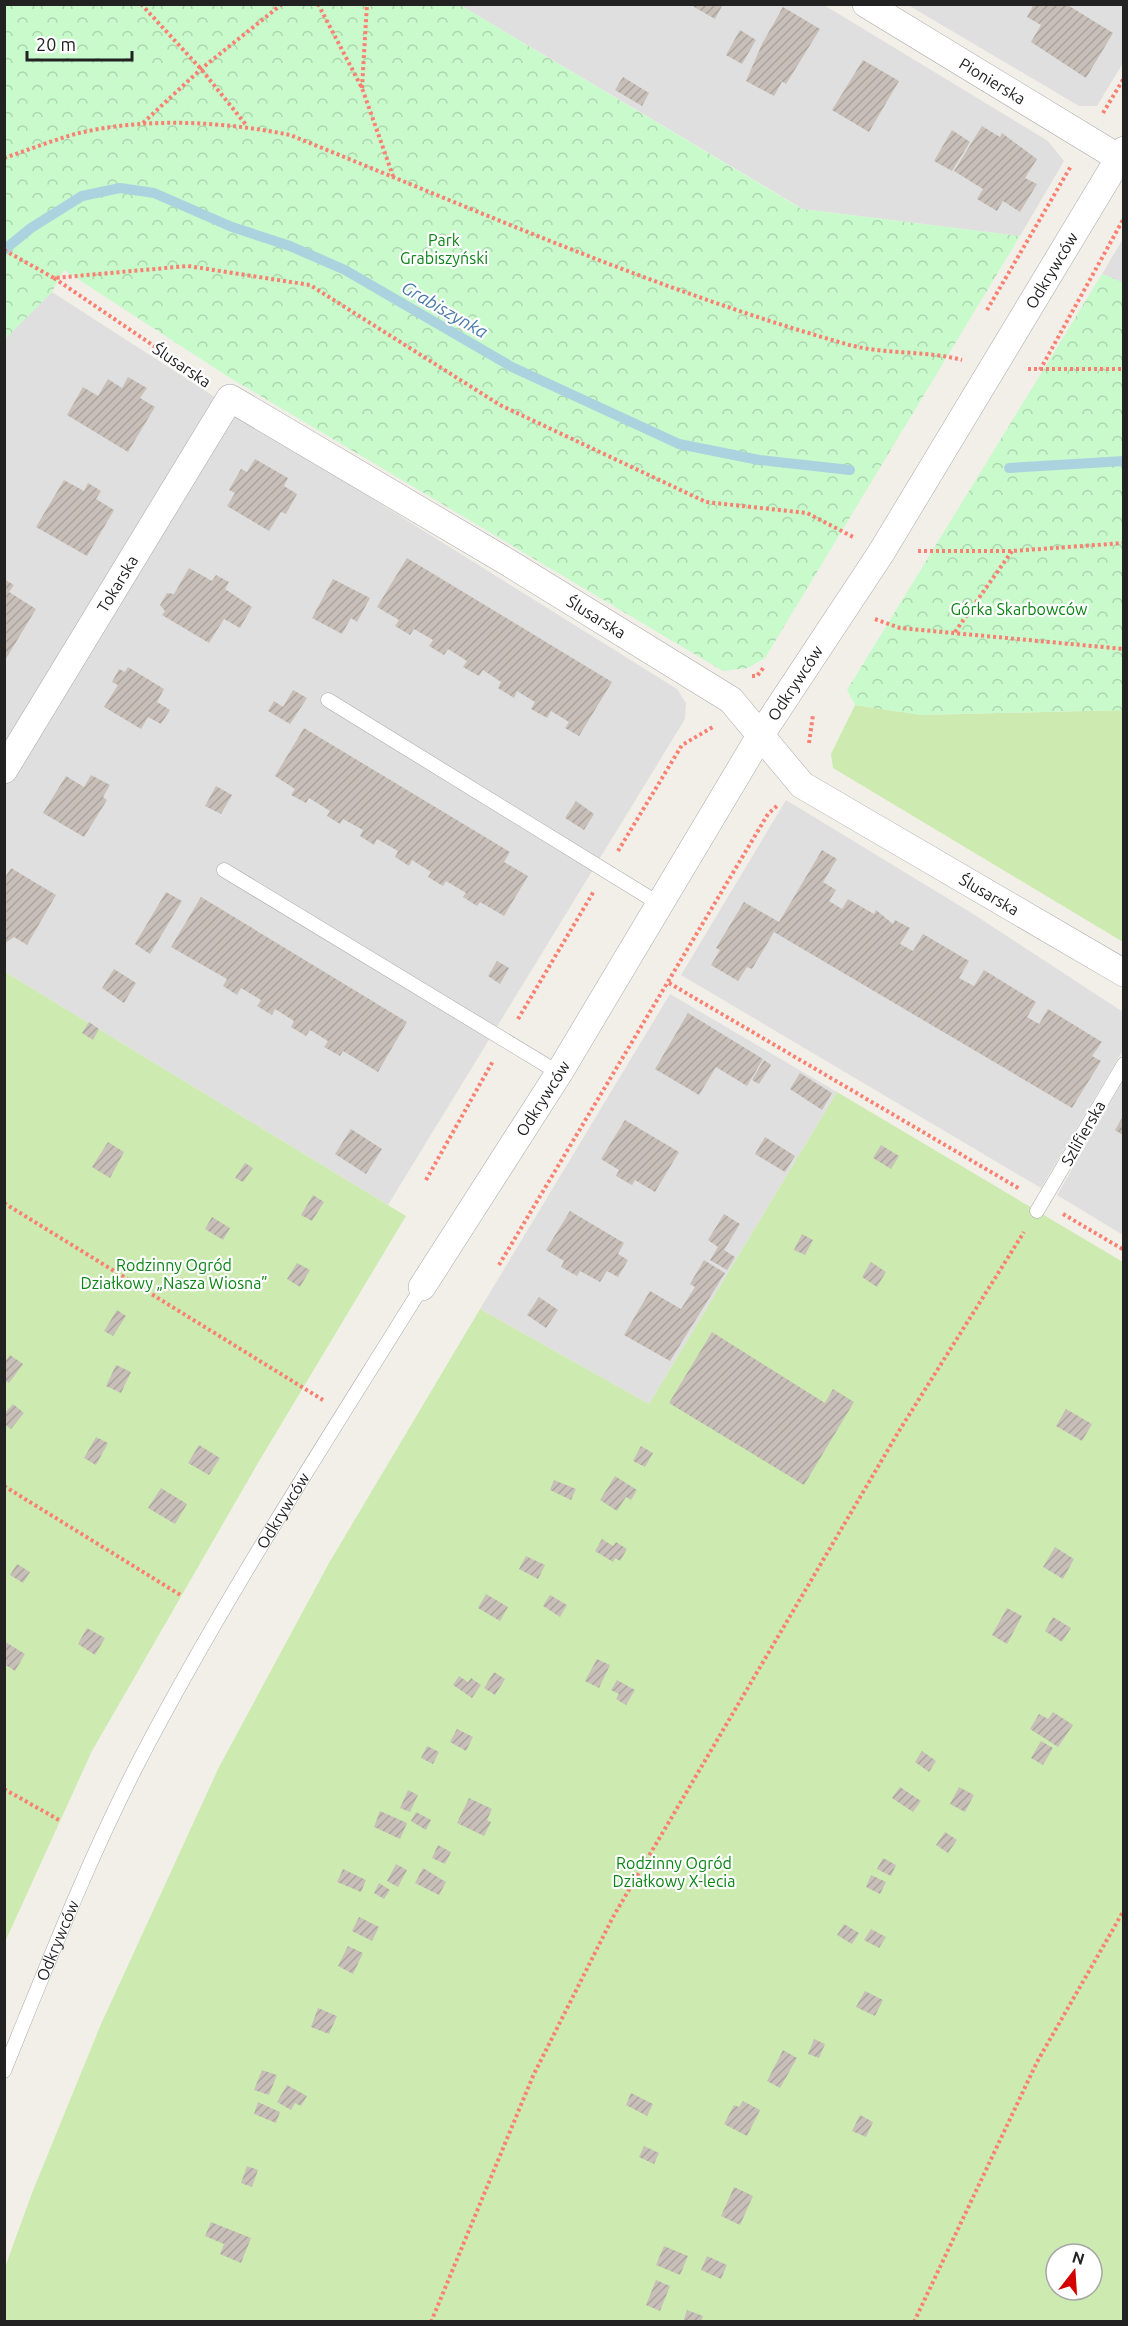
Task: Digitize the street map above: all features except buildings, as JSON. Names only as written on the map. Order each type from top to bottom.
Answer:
[{"type":"street","name":"Pionierska","points":[[866,4],[1086,139],[1121,154]]},
{"type":"street","name":"Odkrywców","points":[[422,1287],[559,1073],[658,903],[760,736],[881,553],[1121,154]]},
{"type":"street","name":"Ślusarska","points":[[230,398],[509,563],[731,700],[801,785],[1124,973]]},
{"type":"street","name":"Tokarska","points":[[4,770],[230,398]]},
{"type":"lane","points":[[328,700],[658,903]]},
{"type":"lane","points":[[224,870],[559,1073]]},
{"type":"lane","name":"Szlifierska","points":[[1040,1207],[1124,1064]]},
{"type":"lane","name":"Odkrywców","points":[[4,2071],[88,1866],[142,1756],[221,1610],[422,1287]]},
{"type":"path","points":[[141,4],[201,69],[248,126]]},
{"type":"path","points":[[143,124],[201,69],[282,4]]},
{"type":"path","points":[[318,4],[362,88],[393,176]]},
{"type":"path","points":[[362,88],[367,4]]},
{"type":"path","points":[[981,320],[1124,78]]},
{"type":"path","points":[[4,158],[76,134],[143,124],[248,126],[290,135],[565,249],[733,309],[849,345],[958,359],[992,369],[1124,369]]},
{"type":"path","points":[[1040,370],[1124,218]]},
{"type":"path","name":"Ślusarska","points":[[4,250],[54,278],[230,398]]},
{"type":"path","points":[[54,278],[188,266],[309,285],[500,405],[706,502],[807,513],[881,553],[1012,550],[1124,543]]},
{"type":"path","points":[[952,369],[964,349]]},
{"type":"path","points":[[848,545],[860,527]]},
{"type":"path","points":[[954,632],[1012,550]]},
{"type":"path","points":[[848,605],[868,617],[900,628],[1124,649]]},
{"type":"path","points":[[748,677],[757,676],[767,665]]},
{"type":"path","points":[[612,862],[682,745],[706,734],[716,723]]},
{"type":"path","points":[[499,1265],[768,814],[782,804]]},
{"type":"path","points":[[669,983],[1040,1207],[1124,1250]]},
{"type":"path","points":[[4,1203],[302,1388]]},
{"type":"path","points":[[431,2322],[533,2076],[613,1917],[894,1440],[1040,1207]]},
{"type":"path","points":[[4,1486],[182,1596]]},
{"type":"path","points":[[4,1789],[59,1820]]},
{"type":"path","points":[[914,2322],[1037,2062],[1124,1910]]},
{"type":"shaded area","points":[[460,5],[824,5],[1048,141],[1064,161],[1020,236],[803,209]]},
{"type":"shaded area","points":[[908,5],[1123,5],[1123,63],[1097,106],[1079,106]]},
{"type":"shaded area","points":[[1123,239],[1123,283],[1102,274]]},
{"type":"shaded area","points":[[52,292],[376,501],[677,689],[686,703],[685,719],[388,1205],[5,972],[4,339]]},
{"type":"shaded area","points":[[786,800],[970,912],[1123,1012],[1123,1050],[1041,1188],[681,975]]},
{"type":"shaded area","points":[[670,994],[837,1092],[649,1404],[480,1309]]},
{"type":"shaded area","points":[[1123,1081],[1123,1235],[1057,1195]]},
{"type":"green space","name":"Park Grabiszyński","points":[[5,4],[460,5],[802,209],[1020,236],[765,658],[748,668],[723,671],[227,376],[64,270],[52,292],[5,339]]},
{"type":"green space","name":"Górka Skarbowców","points":[[1102,274],[1124,283],[1123,710],[922,715],[855,705],[847,690]]},
{"type":"green space","points":[[855,705],[922,715],[1123,710],[1123,942],[833,768],[831,754]]},
{"type":"green space","name":"Rodzinny Ogród Działkowy „Nasza Wiosna”","points":[[5,972],[406,1216],[258,1463],[92,1751],[5,1942]]},
{"type":"green space","name":"Rodzinny Ogród Działkowy X-lecia","points":[[837,1092],[1123,1262],[1123,2321],[5,2322],[4,2270],[32,2193],[101,2024],[219,1767],[329,1563],[480,1309],[649,1404]]},
{"type":"waterway","name":"Grabiszynka","points":[[4,250],[31,228],[82,196],[120,188],[154,193],[232,227],[290,246],[345,270],[512,367],[679,444],[759,460],[850,470]]},
{"type":"waterway","name":"Grabiszynka","points":[[1009,468],[1124,461]]}]
